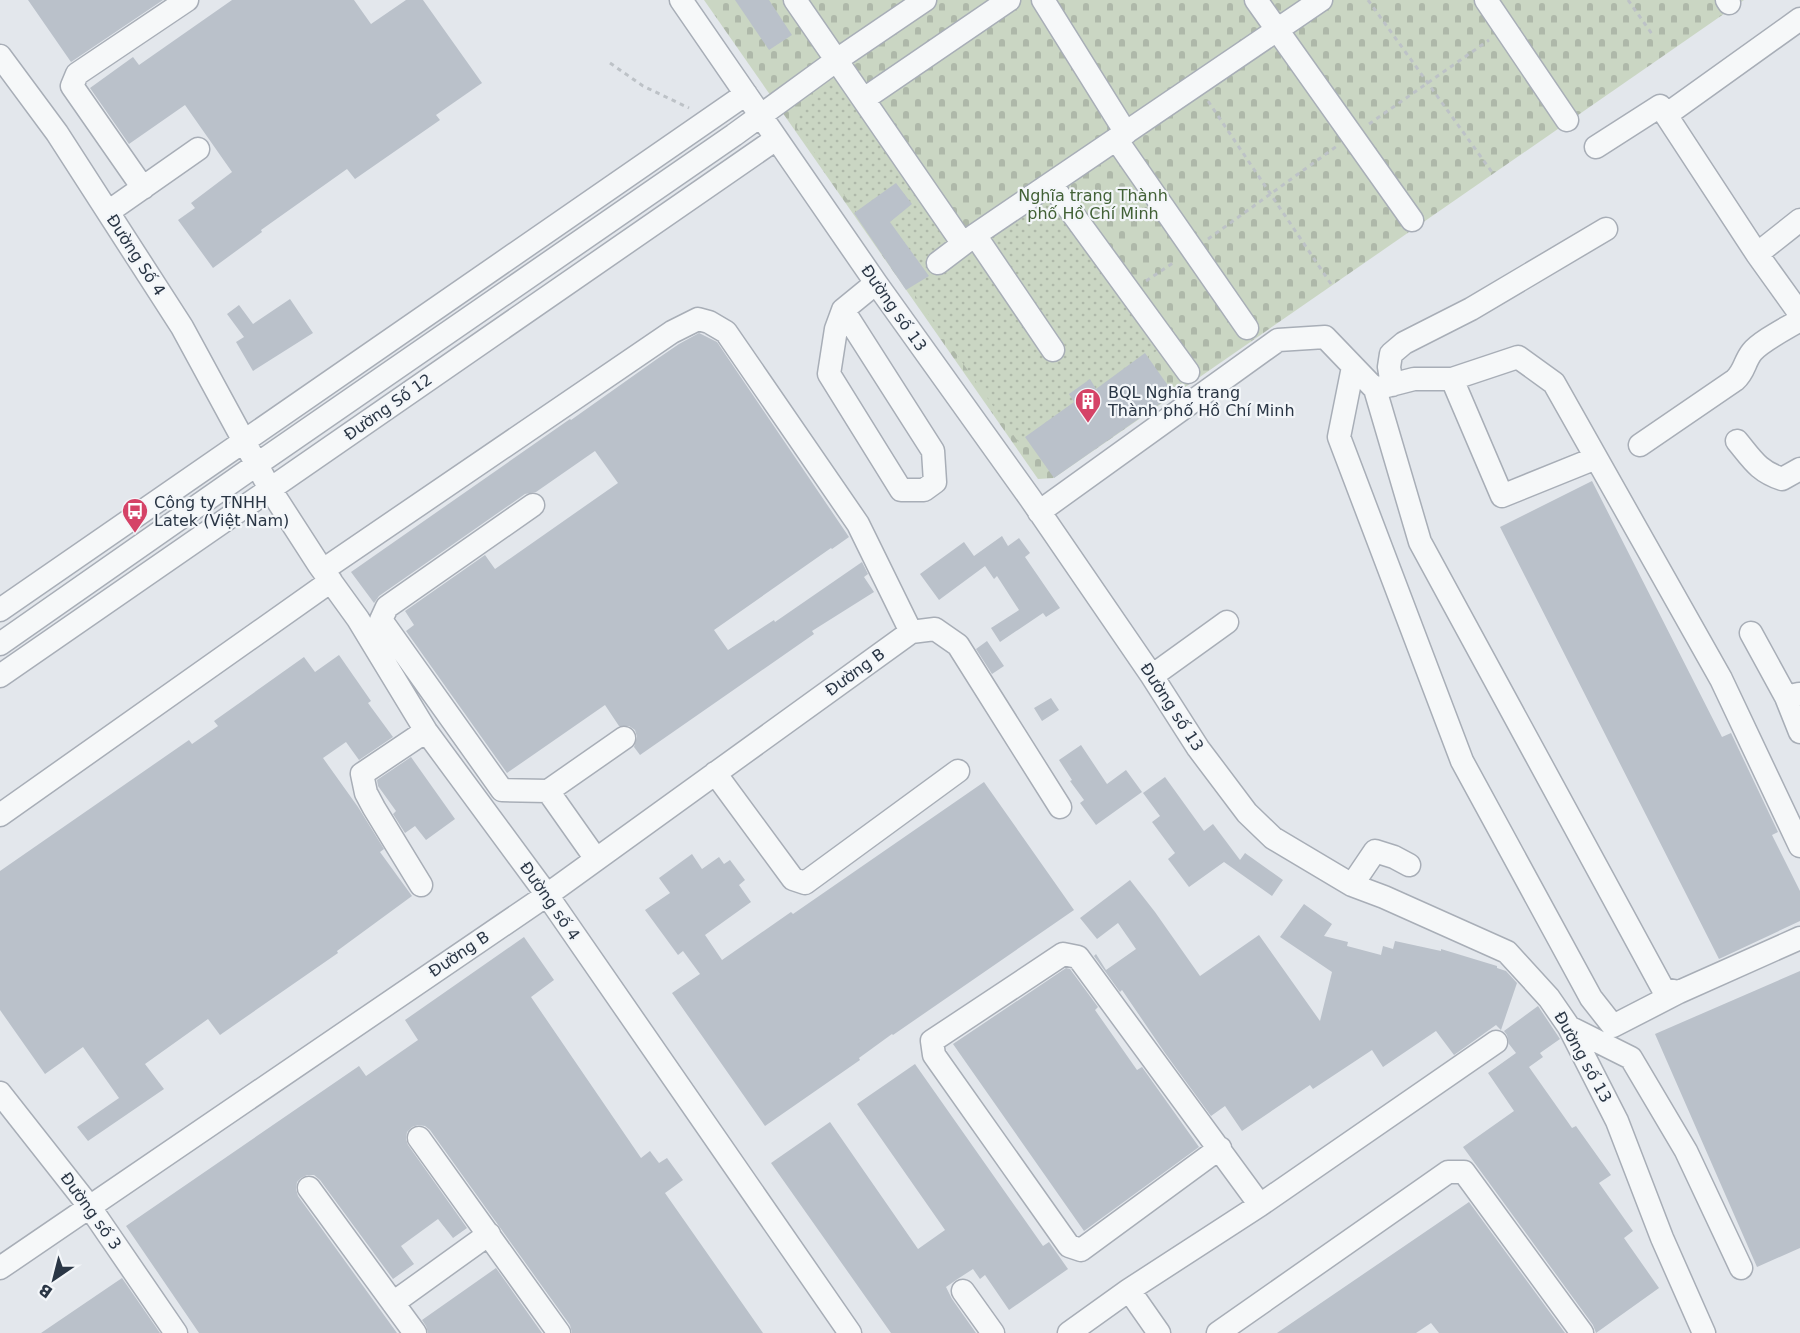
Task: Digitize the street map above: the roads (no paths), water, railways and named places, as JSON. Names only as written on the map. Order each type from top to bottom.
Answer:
[{"type":"street","points":[[143,188],[72,86],[77,74],[187,0]]},
{"type":"street","name":"Đường số 13","points":[[681,0],[876,283],[1040,512],[1152,676],[1198,748],[1247,813],[1273,838],[1352,885],[1508,952],[1538,985],[1569,1027],[1617,1121],[1662,1238],[1704,1333]]},
{"type":"street","points":[[795,0],[864,99],[1053,351]]},
{"type":"street","name":"Đường Số 12","points":[[0,644],[925,0]]},
{"type":"street","points":[[864,99],[1009,0]]},
{"type":"street","points":[[1043,0],[1121,136],[1192,251],[1247,328]]},
{"type":"street","points":[[1256,0],[1412,220]]},
{"type":"street","points":[[938,263],[1321,0]]},
{"type":"street","points":[[1485,0],[1566,120]]},
{"type":"street","points":[[1666,115],[1800,19]]},
{"type":"street","name":"Đường Số 4","points":[[0,56],[57,133],[182,327],[245,440],[256,465]]},
{"type":"street","points":[[0,610],[746,94]]},
{"type":"street","points":[[1596,147],[1660,106],[1756,254],[1796,302]]},
{"type":"street","name":"Đường Số 12","points":[[0,676],[776,138]]},
{"type":"street","points":[[108,212],[198,149]]},
{"type":"street","points":[[1051,184],[1188,372]]},
{"type":"street","points":[[1756,254],[1800,220]]},
{"type":"street","points":[[1606,229],[1471,309],[1404,343],[1391,354],[1383,387],[1420,542],[1663,989],[1679,992]]},
{"type":"street","points":[[843,310],[933,451],[935,482],[924,490],[901,490],[829,374],[836,329],[843,310],[876,283]]},
{"type":"street","points":[[0,815],[327,576],[672,332],[699,319],[709,321],[726,333],[858,524],[911,632],[935,629],[958,645],[1060,807]]},
{"type":"street","points":[[1640,445],[1735,380],[1743,373],[1744,365],[1753,351],[1800,320]]},
{"type":"street","points":[[1040,512],[1278,340],[1325,338],[1353,367],[1383,387],[1414,379],[1452,379],[1518,357],[1554,383],[1721,679],[1800,846]]},
{"type":"street","points":[[1353,367],[1339,437],[1462,761],[1591,998],[1613,1026],[1679,992],[1800,938]]},
{"type":"street","points":[[1452,379],[1502,496],[1596,458]]},
{"type":"street","points":[[1737,441],[1759,468],[1771,475],[1782,479],[1800,468]]},
{"type":"street","name":"Đường số 4","points":[[256,465],[327,576],[358,619],[426,731],[547,895],[850,1333]]},
{"type":"street","points":[[533,505],[387,607],[381,620],[502,789],[548,791],[624,738]]},
{"type":"street","points":[[1152,676],[1227,622]]},
{"type":"street","name":"Đường B","points":[[0,1268],[547,895],[911,632]]},
{"type":"street","points":[[1751,633],[1793,695],[1800,732]]},
{"type":"street","points":[[421,885],[366,793],[362,774],[426,731]]},
{"type":"street","points":[[715,773],[793,879],[805,883],[958,771]]},
{"type":"street","points":[[548,791],[596,859]]},
{"type":"street","points":[[1352,885],[1375,851],[1409,865]]},
{"type":"street","points":[[1220,1148],[1081,1250],[1069,1246],[934,1055],[932,1041],[1063,954],[1078,957],[1220,1148],[1260,1205]]},
{"type":"street","points":[[1569,1027],[1631,1058],[1686,1151],[1741,1268]]},
{"type":"street","points":[[1069,1333],[1496,1042]]},
{"type":"street","name":"Đường số 3","points":[[0,1093],[89,1206],[176,1333]]},
{"type":"street","points":[[419,1138],[559,1333]]},
{"type":"street","points":[[1218,1333],[1448,1172],[1464,1172],[1582,1333]]},
{"type":"street","points":[[309,1188],[415,1333]]},
{"type":"street","points":[[393,1303],[489,1234]]},
{"type":"street","points":[[1129,1290],[1159,1333]]},
{"type":"street","points":[[963,1291],[993,1333]]},
{"type":"place","name":"BQL Nghĩa trang Thành phố Hồ Chí Minh","points":[[1088,424]]},
{"type":"place","name":"Công ty TNHH Latek (Việt Nam)","points":[[135,534]]},
{"type":"park label","name":"Nghĩa trang Thành phố Hồ Chí Minh","points":[[1093,204]]}]
